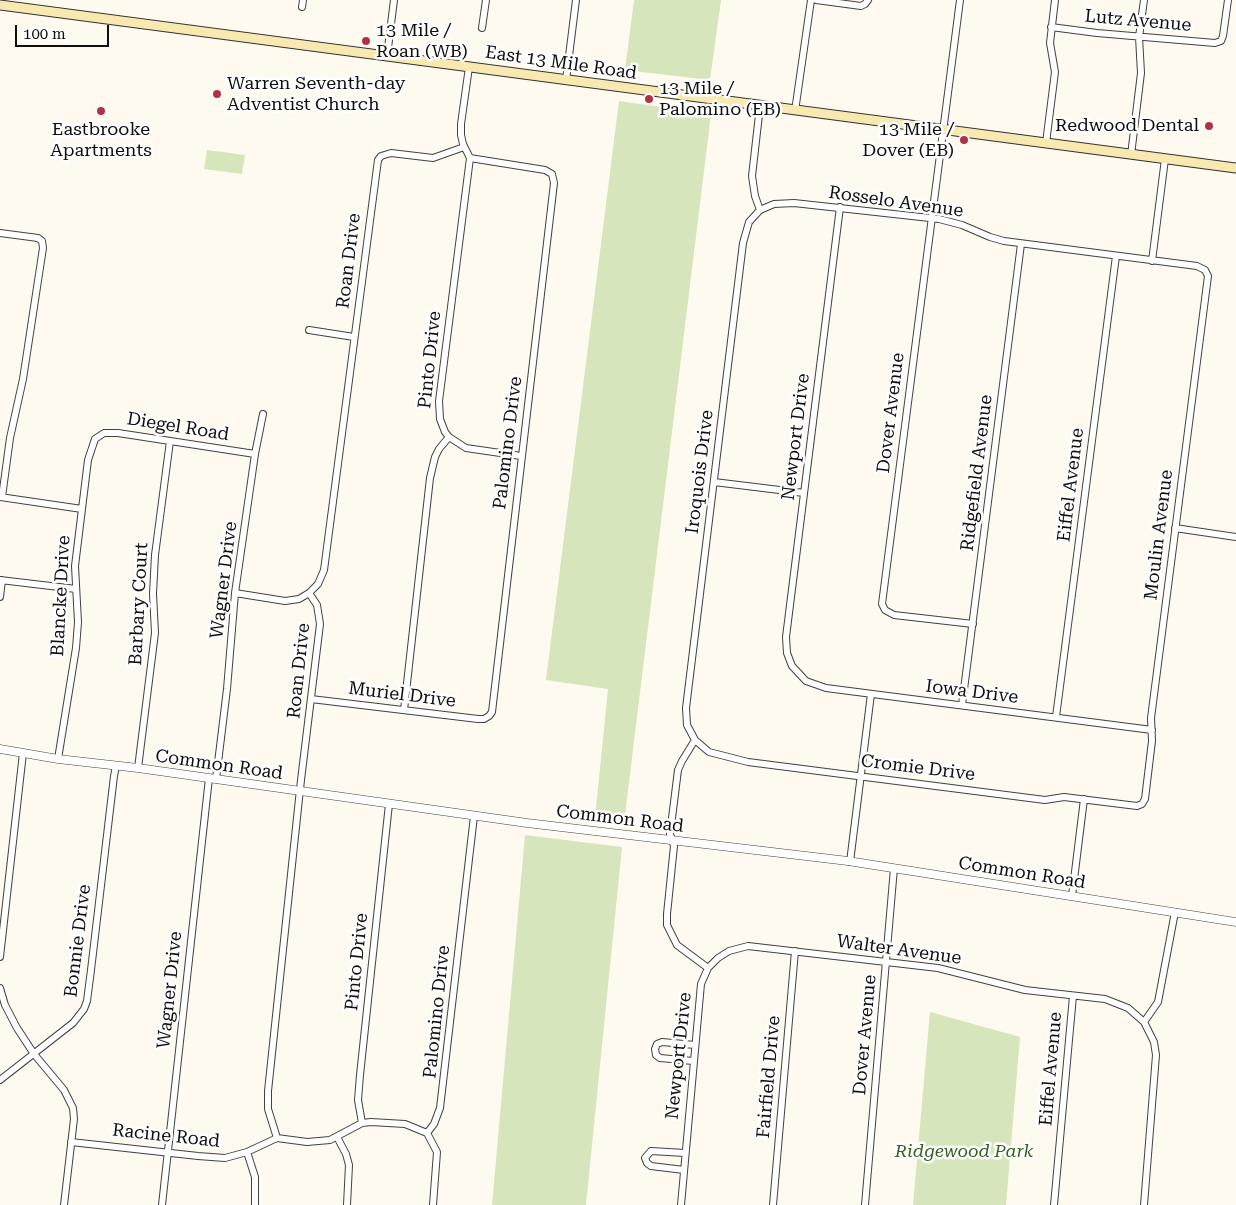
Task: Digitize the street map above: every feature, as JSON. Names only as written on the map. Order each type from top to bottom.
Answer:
[{"type":"main road","name":"East 13 Mile Road","points":[[0,5],[1236,168]]},
{"type":"street","points":[[387,56],[394,0]]},
{"type":"street","points":[[482,28],[486,0]]},
{"type":"street","points":[[566,80],[576,0]]},
{"type":"street","points":[[795,111],[811,0]]},
{"type":"street","points":[[816,0],[857,6],[867,2]]},
{"type":"street","points":[[943,130],[960,0]]},
{"type":"street","points":[[1046,143],[1055,72],[1050,43],[1055,0]]},
{"type":"street","points":[[1130,154],[1141,73],[1139,37],[1144,0]]},
{"type":"street","name":"Lutz Avenue","points":[[1051,27],[1215,43],[1221,41],[1223,36],[1228,0]]},
{"type":"street","points":[[469,67],[461,135],[464,147],[470,158]]},
{"type":"street","points":[[760,106],[752,176],[755,196],[760,210]]},
{"type":"street","name":"Dover Avenue","points":[[943,130],[882,604],[884,610],[894,615],[972,624]]},
{"type":"street","name":"Roan Drive","points":[[278,1138],[268,1109],[268,1096],[300,791],[320,624],[317,605],[309,593],[322,577],[326,562],[376,166],[381,156],[391,153],[433,158],[464,147]]},
{"type":"street","name":"Palomino Drive","points":[[470,158],[541,169],[552,174],[554,189],[521,456],[494,704],[489,716]]},
{"type":"street","name":"Pinto Drive","points":[[449,437],[440,419],[439,401],[470,158]]},
{"type":"street","points":[[1152,260],[1166,159]]},
{"type":"street","name":"Rosselo Avenue","points":[[760,210],[774,204],[786,203],[840,207],[932,218],[955,222],[995,239],[1021,244],[1204,268]]},
{"type":"street","name":"Newport Drive","points":[[794,670],[788,658],[785,642],[840,207]]},
{"type":"street","name":"Iroquois Drive","points":[[695,740],[687,725],[686,708],[744,235],[749,222],[760,210]]},
{"type":"street","points":[[0,232],[32,236],[42,241],[43,253],[30,341],[10,438],[1,497],[82,509]]},
{"type":"street","name":"Ridgefield Avenue","points":[[962,706],[1021,244]]},
{"type":"street","name":"Eiffel Avenue","points":[[1056,718],[1116,256]]},
{"type":"street","name":"Moulin Avenue","points":[[1141,805],[1145,797],[1152,741],[1151,718],[1208,276],[1204,268]]},
{"type":"street","points":[[309,330],[354,337]]},
{"type":"street","name":"Wagner Drive","points":[[162,1205],[212,779],[226,689],[235,593],[262,414]]},
{"type":"street","name":"Diegel Road","points":[[98,436],[110,432],[255,454]]},
{"type":"street","name":"Blancke Drive","points":[[58,759],[76,648],[78,622],[75,566],[88,460],[92,444],[98,436]]},
{"type":"street","points":[[404,710],[430,478],[435,458],[449,437],[466,448],[521,456]]},
{"type":"street","name":"Barbary Court","points":[[138,768],[155,634],[153,594],[155,555],[170,441]]},
{"type":"street","points":[[714,482],[804,493]]},
{"type":"street","points":[[1175,528],[1236,537]]},
{"type":"street","points":[[0,597],[1,580],[76,590]]},
{"type":"street","points":[[235,593],[285,600],[299,599],[309,593]]},
{"type":"street","name":"Iowa Drive","points":[[794,670],[804,680],[815,685],[871,694],[1152,730]]},
{"type":"street","points":[[850,862],[871,694]]},
{"type":"street","name":"Muriel Drive","points":[[311,699],[478,719],[484,719],[489,716]]},
{"type":"street","points":[[695,740],[682,761],[678,773],[670,834],[674,846],[667,925],[677,945],[708,968]]},
{"type":"street","name":"Cromie Drive","points":[[695,740],[709,752],[740,761],[1045,800],[1064,797],[1136,806],[1141,805]]},
{"type":"street","name":"Common Road","points":[[0,749],[58,759],[138,768],[474,816],[894,868],[1236,922]]},
{"type":"street","points":[[0,957],[24,753]]},
{"type":"street","name":"Bonnie Drive","points":[[0,1080],[73,1023],[84,1009],[87,1001],[116,766]]},
{"type":"street","points":[[1072,896],[1084,799]]},
{"type":"street","name":"Pinto Drive","points":[[362,1123],[358,1100],[360,1075],[388,804]]},
{"type":"street","name":"Palomino Drive","points":[[427,1133],[434,1124],[440,1108],[474,816]]},
{"type":"street","name":"Dover Avenue","points":[[865,1205],[894,868]]},
{"type":"street","points":[[1144,1205],[1157,1061],[1154,1042],[1144,1022],[1158,1002],[1175,912]]},
{"type":"street","name":"Walter Avenue","points":[[708,968],[724,953],[742,946],[938,968],[1025,990],[1105,999],[1118,1003],[1136,1014],[1144,1022]]},
{"type":"street","name":"Fairfield Drive","points":[[773,1205],[795,951]]},
{"type":"street","name":"Newport Drive","points":[[681,1205],[700,994],[708,968]]},
{"type":"street","points":[[0,988],[3,1006],[34,1054],[64,1090],[73,1108],[72,1142],[64,1205]]},
{"type":"street","name":"Eiffel Avenue","points":[[1054,1205],[1073,996]]},
{"type":"street","points":[[693,1062],[660,1058],[656,1055],[655,1049],[657,1044],[662,1042],[695,1045]]},
{"type":"street","points":[[278,1138],[315,1142],[337,1137],[362,1123],[376,1121],[405,1124],[427,1133],[437,1152],[433,1205]]},
{"type":"street","points":[[337,1137],[350,1165],[346,1205]]},
{"type":"street","name":"Racine Road","points":[[72,1142],[219,1158],[247,1152],[278,1138]]},
{"type":"street","points":[[684,1170],[651,1166],[645,1158],[648,1152],[654,1151],[685,1153]]},
{"type":"street","points":[[247,1152],[256,1177],[255,1205]]},
{"type":"green space","points":[[634,0],[721,0],[710,80],[625,70]]},
{"type":"green space","points":[[619,101],[711,114],[624,823],[595,818],[608,689],[546,680]]},
{"type":"green space","points":[[207,150],[245,155],[242,174],[204,169]]},
{"type":"green space","points":[[525,835],[622,847],[586,1205],[492,1205]]},
{"type":"green space","name":"Ridgewood Park","points":[[930,1012],[1020,1037],[1006,1205],[913,1205]]},
{"type":"place","name":"13 Mile / Roan (WB)","points":[[366,41]]},
{"type":"place","name":"Warren Seventh-day Adventist Church","points":[[217,94]]},
{"type":"place","name":"13 Mile / Palomino (EB)","points":[[649,99]]},
{"type":"place","name":"Eastbrooke Apartments","points":[[101,111]]},
{"type":"place","name":"Redwood Dental","points":[[1209,126]]},
{"type":"place","name":"13 Mile / Dover (EB)","points":[[964,140]]}]
